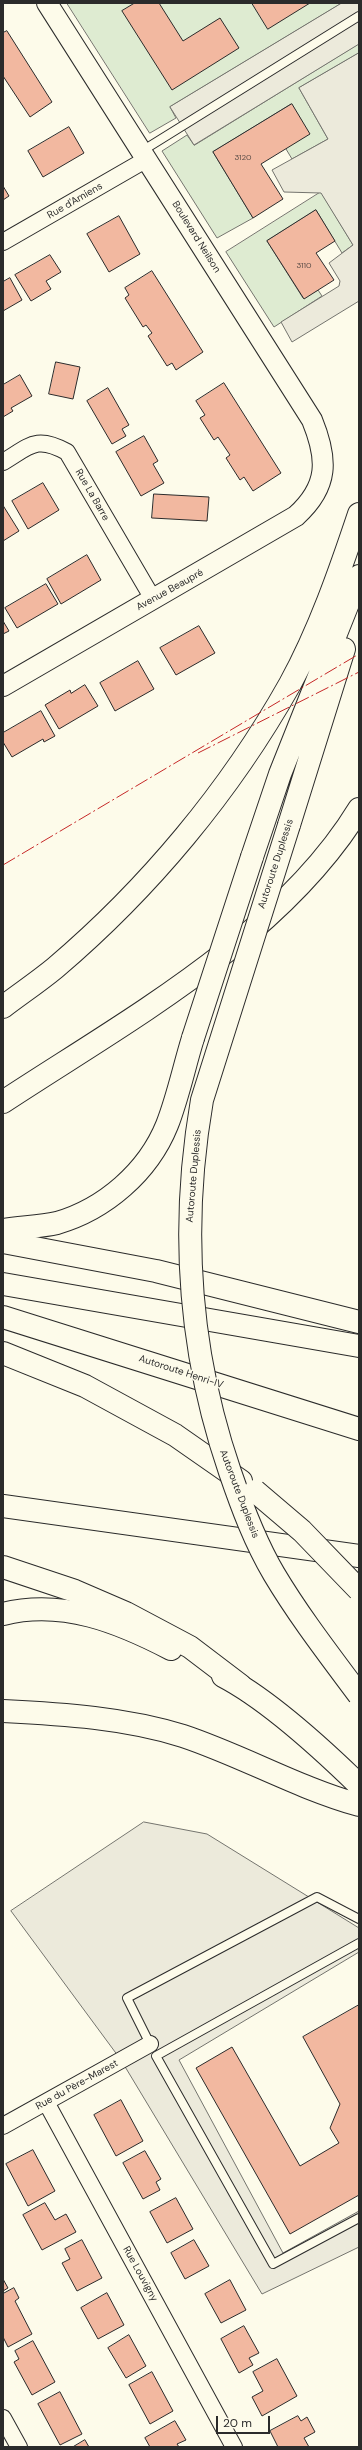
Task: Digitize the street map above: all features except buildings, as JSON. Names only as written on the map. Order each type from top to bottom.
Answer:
[{"type":"highway","points":[[3,1008],[55,968],[130,898],[188,832],[240,763],[293,677],[342,563],[359,514]]},
{"type":"highway","points":[[3,1230],[56,1223],[85,1213],[105,1202],[136,1173],[166,1126],[193,1038],[280,774],[359,576]]},
{"type":"highway","name":"Autoroute Duplessis","points":[[359,593],[347,640],[202,1100],[194,1147],[189,1226],[192,1307],[203,1380],[215,1429],[254,1535],[274,1574],[297,1610],[359,1694]]},
{"type":"highway","points":[[3,1102],[212,964],[295,889],[335,843],[359,809]]},
{"type":"highway","points":[[3,1242],[156,1271],[359,1322]]},
{"type":"highway","points":[[3,1284],[359,1346]]},
{"type":"highway","name":"Autoroute Henri-IV","points":[[3,1317],[359,1429]]},
{"type":"highway","points":[[3,1353],[85,1386],[175,1434],[255,1491],[302,1531],[359,1590]]},
{"type":"highway","points":[[3,1506],[359,1556]]},
{"type":"highway","points":[[3,1567],[74,1591],[126,1612],[190,1647],[240,1684],[304,1736],[359,1785]]},
{"type":"highway","points":[[3,1614],[16,1611],[52,1609],[89,1614],[129,1627],[240,1684]]},
{"type":"highway","points":[[3,1711],[83,1716],[182,1736],[314,1790],[359,1805]]},
{"type":"street","name":"Boulevard Neilson","points":[[47,3],[312,420],[324,454],[322,479]]},
{"type":"street","name":"Rue d'Amiens","points":[[3,242],[145,155]]},
{"type":"street","name":"Rue La Barre","points":[[3,462],[38,442],[52,443],[67,452],[153,599]]},
{"type":"street","name":"Avenue Beaupré","points":[[3,686],[296,516],[308,506],[322,479]]},
{"type":"street","name":"Rue du Père-Marest","points":[[3,2126],[46,2102],[153,2050]]},
{"type":"street","name":"Rue Louvigny","points":[[46,2102],[234,2447]]},
{"type":"street","points":[[3,2418],[19,2447]]},
{"type":"lane","points":[[145,155],[359,16]]},
{"type":"lane","points":[[359,1920],[317,1897],[126,1998],[153,2050],[273,2264],[359,2218]]},
{"type":"lane","points":[[153,2050],[359,1943]]},
{"type":"green space","points":[[67,3],[342,3],[170,107],[176,118],[150,133]]},
{"type":"green space","points":[[359,44],[359,53],[299,88],[328,139],[292,159],[286,149],[291,104],[213,152],[253,218],[217,238],[162,151],[187,135],[194,145]]},
{"type":"green space","points":[[321,192],[353,245],[342,253],[316,210],[267,241],[303,298],[318,290],[322,296],[274,327],[226,252]]},
{"type":"shaded area","points":[[342,3],[359,3],[359,44],[194,145],[170,107]]},
{"type":"shaded area","points":[[359,53],[359,301],[292,342],[281,322],[339,286],[340,281],[329,263],[353,245],[321,193],[284,192],[272,170],[328,139],[299,88]]},
{"type":"shaded area","points":[[144,1822],[207,1834],[359,1928],[359,1952],[179,2060],[283,2253],[359,2211],[359,2247],[262,2294],[121,2060],[11,1911]]},
{"type":"power","points":[[3,865],[359,654]]},
{"type":"power","points":[[198,753],[359,672]]}]
